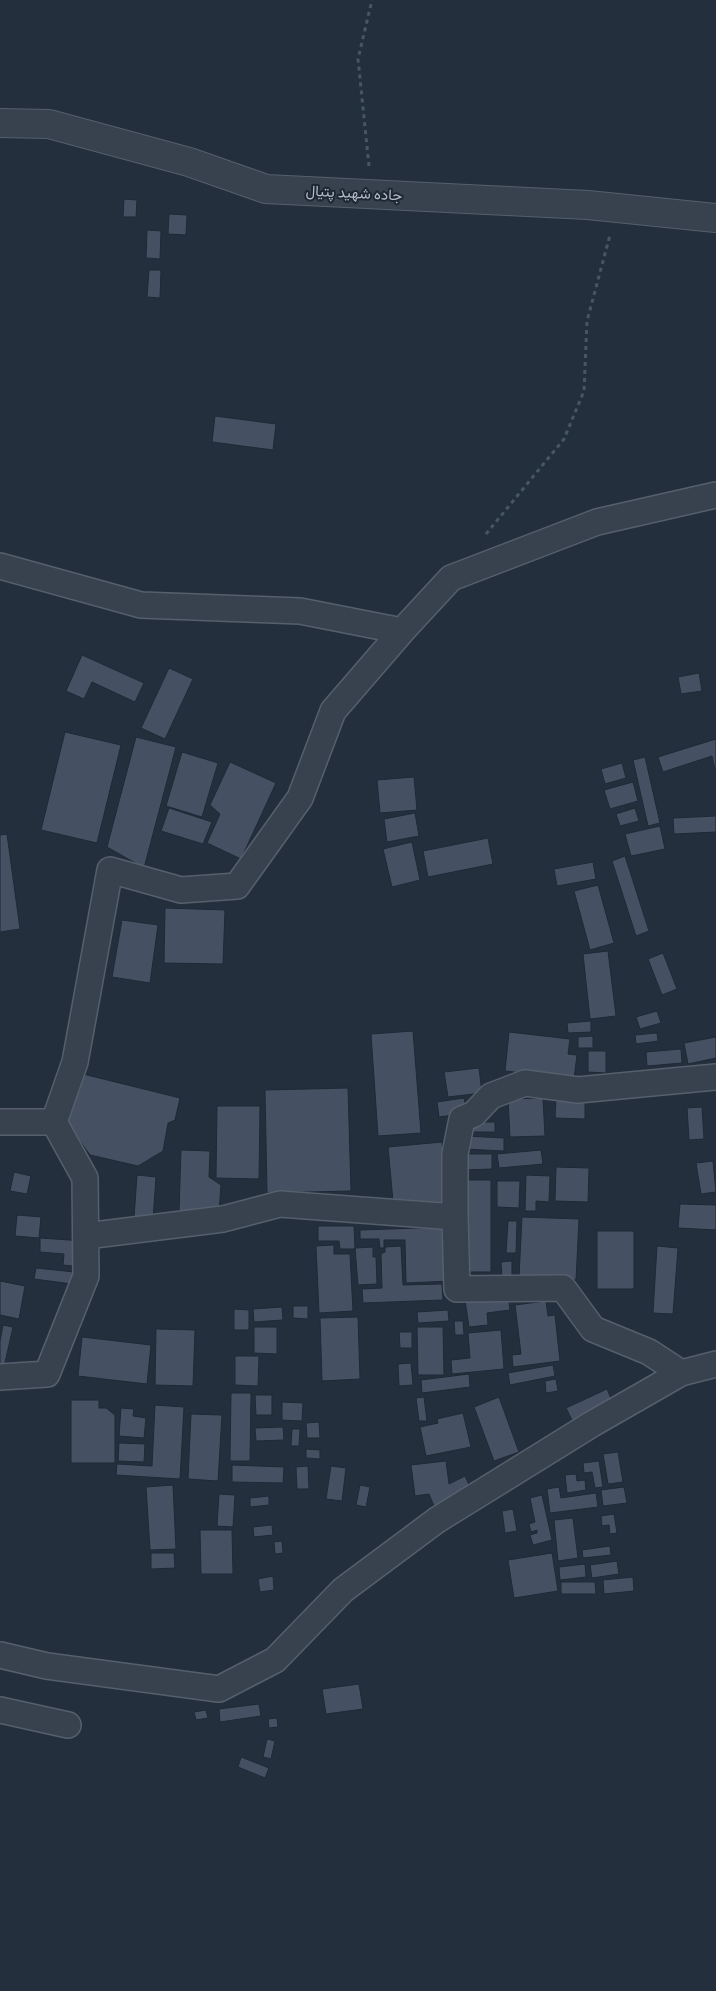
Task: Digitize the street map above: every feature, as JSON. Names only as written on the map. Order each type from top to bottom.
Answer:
[{"type":"street","name":"جاده شهید پتیال","points":[[0,122],[49,124],[189,162],[266,189],[617,208],[716,218]]},
{"type":"street","points":[[0,1377],[47,1374],[86,1276],[85,1178],[54,1122],[74,1062],[110,870],[181,890],[236,886],[300,798],[333,711],[451,578],[597,522],[716,495]]},
{"type":"street","points":[[0,566],[141,605],[300,610],[402,631]]},
{"type":"street","points":[[681,1373],[649,1352],[593,1329],[563,1288],[457,1289],[455,1154],[462,1119],[474,1114],[491,1096],[525,1083],[578,1090],[716,1077]]},
{"type":"street","points":[[0,1122],[54,1122]]},
{"type":"street","points":[[86,1236],[224,1219],[280,1204],[455,1217]]},
{"type":"street","points":[[0,1655],[48,1666],[219,1689],[275,1660],[343,1590],[437,1520],[592,1424],[681,1373],[716,1364]]},
{"type":"street","points":[[0,1710],[68,1725]]},
{"type":"path","points":[[372,0],[358,59],[372,194]]},
{"type":"path","points":[[482,539],[564,439],[584,391],[587,321],[617,208]]},
{"type":"building","points":[[124,199],[137,200],[136,217],[123,217]]},
{"type":"building","points":[[169,214],[187,215],[186,235],[168,234]]},
{"type":"building","points":[[147,230],[161,231],[160,259],[146,258]]},
{"type":"building","points":[[149,270],[161,270],[160,298],[147,297]]},
{"type":"building","points":[[215,416],[276,424],[273,450],[212,442]]},
{"type":"building","points":[[82,655],[144,683],[135,702],[92,682],[84,699],[66,691]]},
{"type":"building","points":[[169,668],[193,679],[165,739],[141,728]]},
{"type":"building","points":[[699,673],[702,691],[681,694],[678,677]]},
{"type":"building","points":[[65,732],[121,745],[97,843],[41,830]]},
{"type":"building","points":[[136,737],[176,747],[144,868],[107,847]]},
{"type":"building","points":[[716,739],[716,770],[712,756],[663,772],[658,757]]},
{"type":"building","points":[[182,752],[218,763],[202,817],[166,806]]},
{"type":"building","points":[[645,757],[660,823],[648,826],[633,760]]},
{"type":"building","points":[[230,762],[276,783],[241,859],[207,843],[220,814],[210,805]]},
{"type":"building","points":[[622,763],[626,778],[605,784],[601,769]]},
{"type":"building","points":[[414,777],[417,810],[380,813],[377,780]]},
{"type":"building","points":[[633,782],[638,801],[610,809],[604,790]]},
{"type":"building","points":[[169,808],[212,822],[203,844],[161,831]]},
{"type":"building","points":[[635,808],[639,821],[620,826],[616,814]]},
{"type":"building","points":[[415,813],[419,836],[387,842],[384,819]]},
{"type":"building","points":[[716,816],[716,832],[674,834],[673,818]]},
{"type":"building","points":[[660,826],[665,849],[631,856],[625,834]]},
{"type":"building","points":[[7,834],[20,929],[0,932],[0,835]]},
{"type":"building","points":[[488,838],[493,864],[428,877],[423,851]]},
{"type":"building","points":[[412,842],[420,880],[392,887],[383,849]]},
{"type":"building","points":[[625,856],[649,931],[636,936],[612,861]]},
{"type":"building","points":[[593,862],[596,879],[557,886],[554,869]]},
{"type":"building","points":[[598,885],[614,943],[590,950],[574,891]]},
{"type":"building","points":[[165,908],[225,910],[223,964],[164,963]]},
{"type":"building","points":[[122,920],[158,925],[150,983],[112,977]]},
{"type":"building","points":[[608,951],[616,1016],[590,1019],[583,954]]},
{"type":"building","points":[[663,953],[677,989],[662,995],[648,959]]},
{"type":"building","points":[[657,1011],[661,1023],[640,1029],[636,1017]]},
{"type":"building","points":[[591,1021],[591,1032],[568,1033],[567,1023]]},
{"type":"building","points":[[413,1031],[421,1133],[378,1136],[371,1034]]},
{"type":"building","points":[[509,1032],[570,1039],[568,1054],[577,1055],[574,1079],[505,1071]]},
{"type":"building","points":[[657,1033],[658,1041],[636,1044],[635,1035]]},
{"type":"building","points":[[593,1036],[593,1048],[578,1048],[578,1037]]},
{"type":"building","points":[[716,1037],[716,1058],[688,1064],[684,1043]]},
{"type":"building","points":[[681,1049],[682,1063],[647,1066],[646,1052]]},
{"type":"building","points":[[588,1051],[606,1051],[606,1073],[588,1072]]},
{"type":"building","points":[[479,1068],[482,1093],[448,1097],[444,1072]]},
{"type":"building","points":[[79,1073],[180,1098],[175,1120],[168,1123],[163,1151],[138,1166],[90,1155],[67,1123]]},
{"type":"building","points":[[348,1088],[351,1191],[267,1193],[265,1090]]},
{"type":"building","points":[[464,1098],[467,1113],[439,1117],[437,1102]]},
{"type":"building","points":[[543,1098],[545,1136],[510,1137],[508,1099]]},
{"type":"building","points":[[556,1099],[585,1100],[585,1119],[555,1118]]},
{"type":"building","points":[[217,1106],[260,1106],[259,1179],[216,1178]]},
{"type":"building","points":[[702,1107],[704,1139],[689,1140],[687,1108]]},
{"type":"building","points":[[463,1122],[495,1122],[495,1132],[463,1132]]},
{"type":"building","points":[[466,1136],[504,1138],[504,1151],[465,1149]]},
{"type":"building","points":[[442,1142],[448,1205],[393,1201],[388,1147]]},
{"type":"building","points":[[181,1150],[210,1151],[209,1177],[221,1185],[219,1213],[179,1212]]},
{"type":"building","points":[[541,1150],[543,1164],[499,1168],[497,1154]]},
{"type":"building","points":[[464,1154],[492,1154],[492,1169],[464,1170]]},
{"type":"building","points":[[713,1161],[716,1192],[701,1194],[696,1163]]},
{"type":"building","points":[[556,1167],[589,1168],[588,1202],[555,1201]]},
{"type":"building","points":[[14,1172],[31,1176],[27,1194],[10,1191]]},
{"type":"building","points":[[137,1175],[156,1177],[153,1220],[134,1218]]},
{"type":"building","points":[[526,1175],[550,1176],[549,1202],[536,1201],[536,1211],[525,1211]]},
{"type":"building","points":[[461,1180],[491,1180],[491,1272],[461,1272]]},
{"type":"building","points":[[497,1181],[520,1181],[519,1208],[497,1207]]},
{"type":"building","points":[[680,1204],[716,1205],[716,1230],[678,1228]]},
{"type":"building","points":[[17,1215],[41,1217],[39,1238],[15,1236]]},
{"type":"building","points":[[522,1217],[579,1219],[576,1280],[519,1277]]},
{"type":"building","points":[[508,1221],[517,1221],[516,1253],[506,1253]]},
{"type":"building","points":[[318,1226],[354,1226],[355,1249],[340,1249],[339,1241],[318,1241]]},
{"type":"building","points":[[449,1227],[451,1281],[406,1283],[405,1240],[384,1240],[384,1248],[380,1248],[379,1239],[360,1239],[360,1230]]},
{"type":"building","points":[[597,1231],[634,1231],[634,1289],[597,1289]]},
{"type":"building","points":[[40,1238],[83,1241],[82,1267],[63,1265],[64,1254],[40,1252]]},
{"type":"building","points":[[334,1245],[334,1254],[350,1254],[353,1311],[319,1313],[316,1246]]},
{"type":"building","points":[[401,1246],[403,1285],[442,1284],[443,1300],[363,1303],[362,1289],[382,1288],[381,1254],[385,1252],[385,1247]]},
{"type":"building","points":[[657,1246],[678,1248],[673,1314],[653,1313]]},
{"type":"building","points":[[373,1247],[373,1257],[376,1257],[377,1284],[358,1285],[355,1248]]},
{"type":"building","points":[[512,1261],[512,1278],[502,1278],[501,1262]]},
{"type":"building","points":[[36,1268],[74,1272],[72,1284],[34,1279]]},
{"type":"building","points":[[0,1281],[25,1286],[19,1319],[0,1315]]},
{"type":"building","points":[[508,1295],[510,1310],[487,1313],[488,1325],[469,1327],[465,1300]]},
{"type":"building","points":[[546,1301],[548,1316],[555,1315],[560,1361],[513,1367],[512,1355],[521,1354],[515,1305]]},
{"type":"building","points":[[293,1306],[308,1306],[308,1319],[293,1318]]},
{"type":"building","points":[[282,1307],[283,1320],[254,1322],[253,1309]]},
{"type":"building","points":[[234,1309],[249,1310],[249,1330],[234,1330]]},
{"type":"building","points":[[448,1310],[449,1321],[418,1323],[417,1312]]},
{"type":"building","points":[[358,1317],[360,1379],[322,1381],[320,1318]]},
{"type":"building","points":[[454,1321],[463,1321],[464,1335],[455,1335]]},
{"type":"building","points":[[3,1325],[13,1327],[4,1367],[0,1366],[0,1341]]},
{"type":"building","points":[[254,1327],[277,1327],[277,1354],[254,1353]]},
{"type":"building","points":[[417,1327],[443,1327],[444,1375],[418,1375]]},
{"type":"building","points":[[156,1329],[195,1330],[193,1386],[155,1385]]},
{"type":"building","points":[[501,1330],[504,1369],[452,1374],[451,1360],[470,1358],[468,1333]]},
{"type":"building","points":[[399,1332],[412,1332],[412,1348],[400,1348]]},
{"type":"building","points":[[82,1337],[151,1345],[147,1384],[78,1376]]},
{"type":"building","points":[[235,1356],[259,1356],[258,1386],[235,1385]]},
{"type":"building","points":[[411,1363],[413,1385],[399,1386],[398,1364]]},
{"type":"building","points":[[553,1365],[555,1376],[510,1385],[508,1373]]},
{"type":"building","points":[[469,1374],[470,1387],[422,1393],[421,1380]]},
{"type":"building","points":[[556,1379],[558,1391],[546,1393],[545,1381]]},
{"type":"building","points":[[607,1389],[613,1403],[573,1422],[566,1408]]},
{"type":"building","points":[[231,1393],[251,1393],[250,1461],[230,1461]]},
{"type":"building","points":[[255,1395],[272,1395],[272,1415],[256,1415]]},
{"type":"building","points":[[424,1397],[427,1421],[419,1421],[416,1398]]},
{"type":"building","points":[[499,1397],[519,1452],[494,1461],[474,1407]]},
{"type":"building","points":[[71,1400],[99,1400],[99,1408],[106,1408],[115,1415],[115,1463],[71,1463]]},
{"type":"building","points":[[282,1402],[303,1403],[302,1421],[282,1420]]},
{"type":"building","points":[[155,1405],[184,1407],[180,1479],[116,1475],[117,1464],[152,1466]]},
{"type":"building","points":[[121,1408],[134,1409],[133,1416],[146,1418],[144,1438],[119,1436]]},
{"type":"building","points":[[463,1413],[471,1447],[426,1456],[420,1427],[438,1423],[437,1419]]},
{"type":"building","points":[[191,1414],[222,1415],[218,1481],[188,1479]]},
{"type":"building","points":[[319,1422],[320,1438],[307,1438],[306,1423]]},
{"type":"building","points":[[283,1427],[284,1440],[256,1441],[255,1428]]},
{"type":"building","points":[[292,1429],[300,1429],[299,1446],[291,1446]]},
{"type":"building","points":[[119,1443],[145,1444],[144,1462],[118,1461]]},
{"type":"building","points":[[306,1449],[320,1450],[320,1459],[306,1458]]},
{"type":"building","points":[[618,1452],[623,1482],[608,1484],[603,1454]]},
{"type":"building","points":[[446,1461],[449,1484],[465,1476],[471,1489],[434,1506],[429,1494],[415,1496],[411,1465]]},
{"type":"building","points":[[599,1461],[603,1487],[595,1488],[592,1472],[584,1473],[583,1463]]},
{"type":"building","points":[[232,1465],[284,1467],[283,1483],[232,1482]]},
{"type":"building","points":[[308,1466],[309,1489],[297,1489],[296,1467]]},
{"type":"building","points":[[331,1466],[346,1468],[342,1501],[326,1499]]},
{"type":"building","points":[[576,1474],[577,1481],[585,1480],[586,1490],[567,1493],[565,1475]]},
{"type":"building","points":[[173,1485],[176,1549],[150,1550],[146,1487]]},
{"type":"building","points":[[360,1485],[370,1487],[366,1507],[356,1505]]},
{"type":"building","points":[[559,1487],[561,1498],[596,1493],[598,1507],[550,1513],[547,1489]]},
{"type":"building","points":[[624,1487],[627,1503],[603,1506],[601,1490]]},
{"type":"building","points":[[219,1494],[235,1495],[233,1527],[217,1526]]},
{"type":"building","points":[[542,1495],[552,1540],[533,1545],[530,1535],[537,1533],[537,1530],[531,1532],[529,1524],[535,1522],[530,1498]]},
{"type":"building","points":[[269,1496],[269,1505],[250,1507],[250,1498]]},
{"type":"building","points":[[513,1509],[517,1531],[505,1533],[502,1511]]},
{"type":"building","points":[[614,1514],[617,1533],[610,1534],[609,1525],[602,1526],[601,1516]]},
{"type":"building","points":[[573,1518],[578,1558],[558,1561],[554,1520]]},
{"type":"building","points":[[272,1525],[273,1535],[254,1537],[253,1527]]},
{"type":"building","points":[[200,1530],[232,1530],[233,1574],[201,1574]]},
{"type":"building","points":[[282,1541],[283,1553],[275,1554],[274,1542]]},
{"type":"building","points":[[610,1546],[611,1555],[583,1558],[582,1550]]},
{"type":"building","points":[[151,1553],[174,1553],[175,1568],[151,1569]]},
{"type":"building","points":[[552,1553],[558,1591],[514,1598],[508,1560]]},
{"type":"building","points":[[617,1561],[619,1574],[592,1578],[590,1565]]},
{"type":"building","points":[[585,1564],[586,1577],[560,1580],[559,1567]]},
{"type":"building","points":[[273,1576],[274,1590],[260,1592],[258,1579]]},
{"type":"building","points":[[633,1577],[634,1591],[604,1594],[603,1580]]},
{"type":"building","points":[[561,1582],[595,1582],[596,1594],[561,1594]]},
{"type":"building","points":[[359,1684],[363,1709],[326,1714],[322,1689]]},
{"type":"building","points":[[259,1704],[261,1716],[220,1722],[219,1709]]},
{"type":"building","points":[[206,1710],[208,1718],[196,1720],[194,1712]]},
{"type":"building","points":[[277,1718],[278,1727],[269,1728],[268,1719]]},
{"type":"building","points":[[267,1739],[275,1741],[271,1759],[263,1757]]},
{"type":"building","points":[[241,1757],[269,1768],[265,1778],[238,1767]]}]
